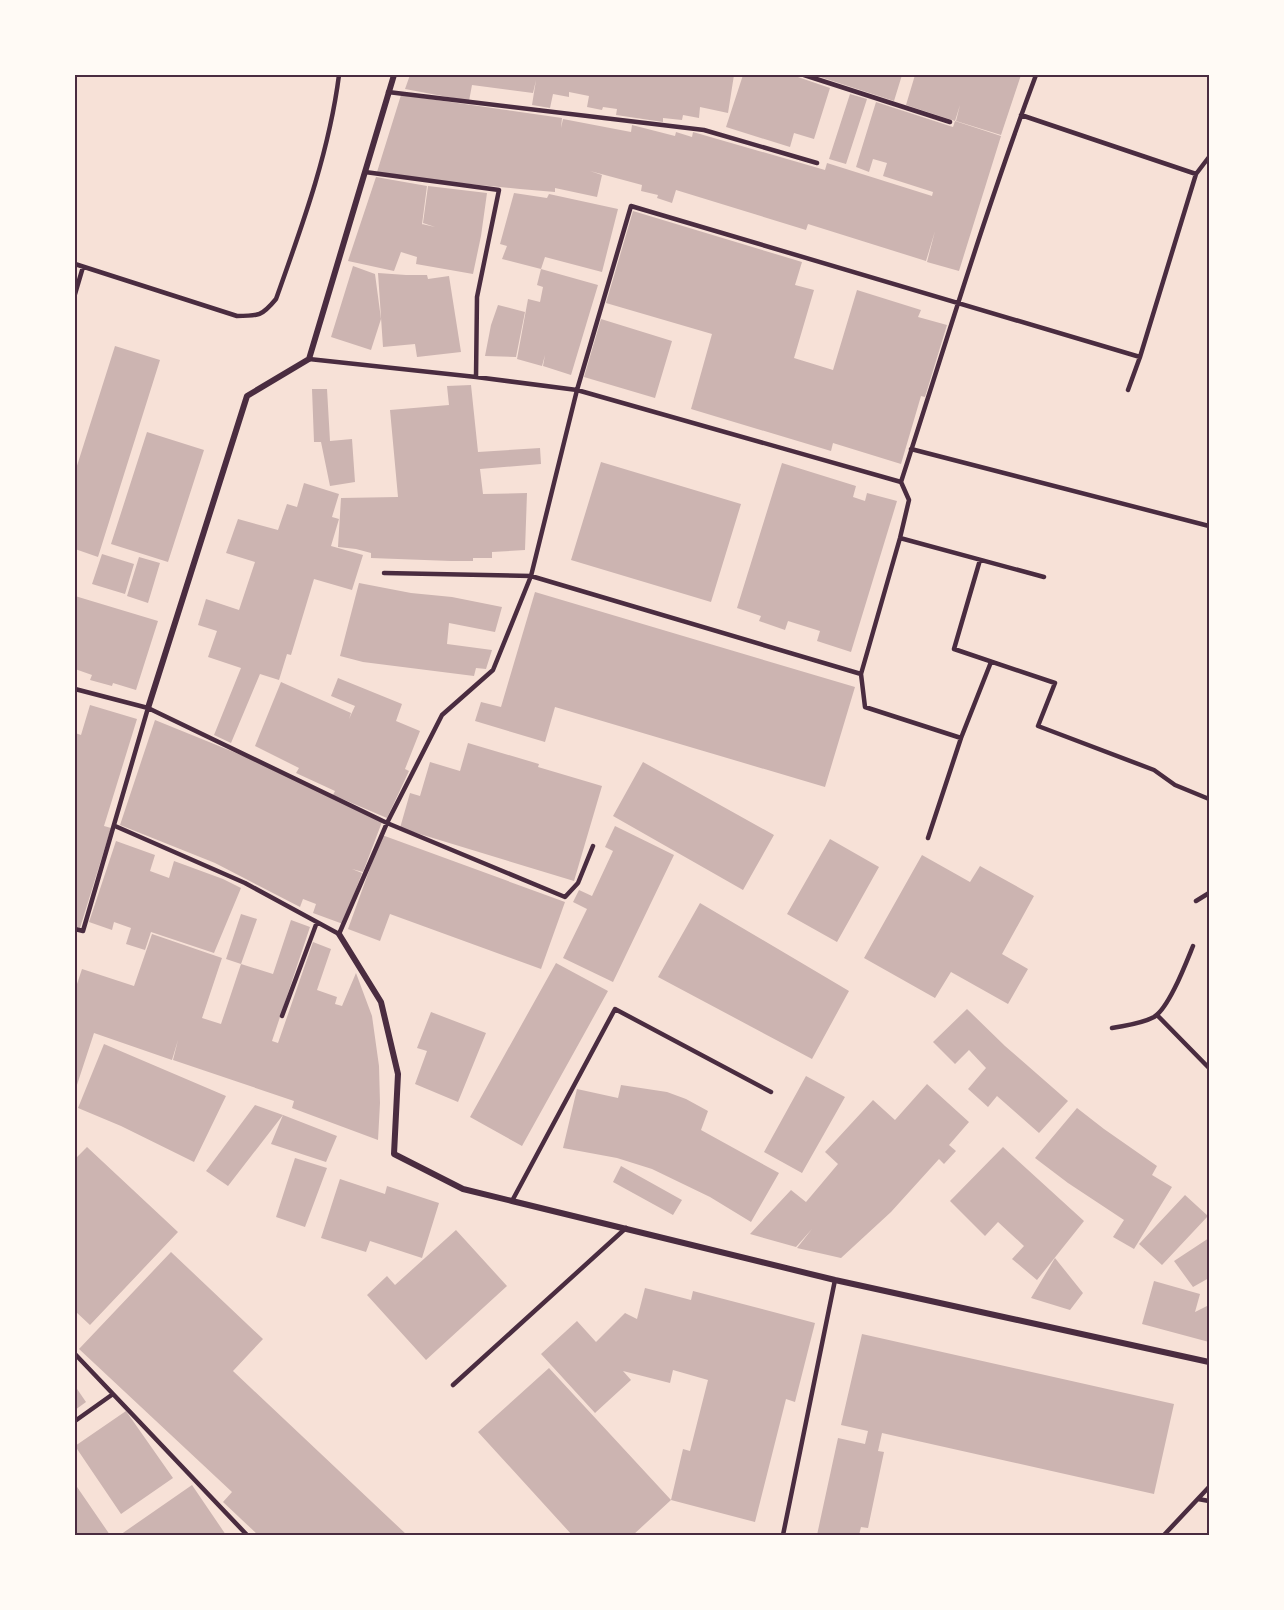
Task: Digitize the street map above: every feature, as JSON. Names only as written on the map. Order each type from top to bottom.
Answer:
[{"type":"street","points":[[148,708],[247,396],[309,359],[394,75]]},
{"type":"street","points":[[339,934],[381,1002],[398,1074],[394,1154],[463,1189],[836,1280],[1209,1362]]},
{"type":"lane","points":[[75,264],[237,316],[257,316],[268,309],[276,299],[308,211],[319,172],[339,75]]},
{"type":"lane","points":[[804,75],[950,122]]},
{"type":"lane","points":[[961,738],[865,707],[861,674],[909,500],[901,482],[958,303],[1036,75]]},
{"type":"lane","points":[[388,92],[704,130],[817,162]]},
{"type":"lane","points":[[1021,115],[1196,174]]},
{"type":"lane","points":[[1128,390],[1196,174],[1209,157]]},
{"type":"lane","points":[[365,172],[499,190],[477,297],[477,377]]},
{"type":"lane","points":[[115,826],[245,883],[339,934],[387,823],[442,715],[493,670],[531,576],[577,390],[631,206],[1140,357]]},
{"type":"lane","points":[[75,294],[83,267]]},
{"type":"lane","points":[[309,359],[577,390],[901,482]]},
{"type":"lane","points":[[911,449],[1209,526]]},
{"type":"lane","points":[[900,538],[1044,577]]},
{"type":"lane","points":[[980,560],[954,649],[1055,684],[1038,726],[1154,770],[1175,785],[1209,799]]},
{"type":"lane","points":[[384,573],[531,576],[861,674]]},
{"type":"lane","points":[[928,838],[961,738],[991,662]]},
{"type":"lane","points":[[75,689],[148,708],[387,823],[565,897],[578,883],[593,846]]},
{"type":"lane","points":[[75,929],[82,931],[115,826],[148,708]]},
{"type":"lane","points":[[1196,901],[1209,893]]},
{"type":"lane","points":[[282,1016],[317,922]]},
{"type":"lane","points":[[1113,1028],[1143,1022],[1157,1015],[1170,997],[1193,946]]},
{"type":"lane","points":[[512,1201],[615,1009],[771,1092]]},
{"type":"lane","points":[[1157,1015],[1209,1068]]},
{"type":"lane","points":[[453,1385],[626,1228]]},
{"type":"lane","points":[[783,1535],[836,1280]]},
{"type":"lane","points":[[75,1354],[247,1535]]},
{"type":"lane","points":[[75,1421],[113,1394]]},
{"type":"lane","points":[[1164,1535],[1209,1487]]},
{"type":"lane","points":[[1198,1499],[1209,1501]]},
{"type":"building","points":[[410,75],[734,75],[728,113],[700,107],[699,118],[683,115],[682,120],[663,118],[663,122],[616,115],[617,109],[603,107],[602,110],[587,107],[589,96],[569,92],[569,97],[553,94],[550,108],[532,105],[536,80],[533,93],[472,85],[469,101],[405,89]]},
{"type":"building","points":[[743,75],[792,75],[830,88],[814,139],[794,133],[790,147],[726,127]]},
{"type":"building","points":[[814,75],[902,75],[894,101]]},
{"type":"building","points":[[915,75],[1021,75],[1001,135],[956,121],[960,105],[955,121],[906,105]]},
{"type":"building","points":[[850,94],[867,99],[846,164],[829,159]]},
{"type":"building","points":[[401,95],[562,118],[561,128],[563,119],[631,132],[632,125],[675,136],[676,132],[692,137],[693,132],[825,170],[827,163],[932,196],[933,192],[883,176],[887,163],[873,159],[869,172],[856,167],[876,102],[953,127],[955,121],[1001,136],[959,271],[927,262],[935,231],[926,261],[808,224],[806,230],[676,190],[672,203],[657,198],[658,195],[641,191],[642,185],[590,171],[602,175],[597,197],[555,188],[555,192],[520,189],[377,172]]},
{"type":"building","points":[[376,177],[427,186],[422,224],[435,227],[423,223],[428,186],[487,193],[473,274],[416,264],[417,257],[401,252],[394,271],[348,261]]},
{"type":"building","points":[[514,193],[547,198],[549,194],[618,209],[602,272],[545,257],[541,269],[502,259],[507,246],[500,244]]},
{"type":"building","points":[[633,211],[802,262],[795,285],[814,290],[794,358],[833,370],[857,290],[921,310],[918,317],[947,325],[925,397],[921,396],[901,464],[833,443],[831,451],[691,409],[712,334],[606,303]]},
{"type":"building","points":[[353,266],[375,274],[381,319],[371,350],[331,337]]},
{"type":"building","points":[[541,269],[598,285],[571,375],[543,366],[545,355],[542,366],[517,359],[528,299],[540,302],[543,287],[537,285]]},
{"type":"building","points":[[378,273],[427,275],[428,279],[449,276],[461,352],[417,357],[415,344],[383,347]]},
{"type":"building","points":[[498,305],[525,312],[516,357],[485,356],[491,325]]},
{"type":"building","points":[[601,319],[672,341],[655,398],[584,377]]},
{"type":"building","points":[[115,346],[160,360],[98,557],[75,549],[75,472]]},
{"type":"building","points":[[471,385],[478,452],[540,448],[541,464],[480,469],[483,494],[527,493],[525,550],[492,552],[492,558],[473,558],[473,561],[451,561],[371,558],[371,553],[338,547],[341,498],[398,497],[390,410],[449,405],[447,386]]},
{"type":"building","points":[[312,389],[327,389],[330,441],[352,439],[355,482],[330,486],[321,442],[314,442]]},
{"type":"building","points":[[147,432],[204,450],[168,562],[111,544]]},
{"type":"building","points":[[601,462],[741,504],[711,602],[571,560]]},
{"type":"building","points":[[782,463],[856,486],[853,497],[865,501],[867,493],[897,501],[851,652],[817,641],[820,631],[788,621],[785,630],[759,621],[761,616],[737,608]]},
{"type":"building","points":[[304,483],[339,494],[332,517],[339,519],[331,546],[363,555],[352,590],[314,579],[291,655],[287,654],[279,680],[260,674],[231,743],[214,735],[241,668],[208,657],[217,631],[198,625],[206,599],[239,610],[255,562],[226,553],[238,519],[278,530],[287,504],[297,507]]},
{"type":"building","points":[[102,554],[134,564],[125,594],[92,584]]},
{"type":"building","points":[[139,557],[160,563],[148,603],[127,596]]},
{"type":"building","points":[[359,583],[502,607],[495,632],[449,623],[447,644],[492,650],[486,669],[476,668],[474,676],[363,662],[340,656]]},
{"type":"building","points":[[535,592],[855,687],[825,787],[555,707],[545,742],[475,721],[481,702],[501,707]]},
{"type":"building","points":[[75,596],[158,621],[136,690],[113,683],[112,686],[90,680],[92,675],[75,669]]},
{"type":"building","points":[[338,678],[402,704],[396,721],[420,731],[405,769],[409,771],[387,818],[333,795],[335,791],[296,773],[299,768],[255,746],[281,682],[351,713],[349,719],[355,706],[331,696]]},
{"type":"building","points":[[90,705],[137,719],[104,826],[111,828],[80,928],[75,926],[75,733],[81,735]]},
{"type":"building","points":[[155,720],[246,757],[382,822],[363,872],[352,869],[362,873],[343,924],[313,913],[316,904],[303,899],[300,907],[215,863],[120,825]]},
{"type":"building","points":[[468,743],[602,786],[574,881],[400,828],[410,793],[420,796],[430,762],[460,771]]},
{"type":"building","points":[[643,762],[774,835],[743,890],[613,816]]},
{"type":"building","points":[[615,826],[674,855],[613,982],[563,958],[587,909],[573,902],[579,890],[592,896],[613,851],[605,847]]},
{"type":"building","points":[[382,835],[565,902],[541,969],[390,914],[380,941],[348,929]]},
{"type":"building","points":[[830,839],[879,867],[837,942],[787,914]]},
{"type":"building","points":[[116,841],[155,855],[150,871],[169,878],[174,861],[241,888],[214,953],[151,932],[145,950],[126,944],[131,928],[114,922],[112,930],[89,922]]},
{"type":"building","points":[[922,855],[970,882],[980,866],[1034,896],[1002,954],[1028,969],[1008,1004],[951,972],[935,998],[864,958]]},
{"type":"building","points":[[700,903],[849,991],[812,1059],[658,977]]},
{"type":"building","points":[[241,914],[257,919],[241,964],[226,959]]},
{"type":"building","points":[[291,920],[310,927],[272,1041],[278,1043],[313,942],[331,949],[317,990],[337,997],[335,1004],[342,1006],[356,973],[372,1016],[379,1066],[378,1140],[292,1108],[294,1101],[173,1060],[178,1040],[172,1060],[94,1033],[75,1091],[75,990],[82,969],[134,986],[152,934],[222,958],[202,1018],[221,1024],[241,964],[273,974]]},
{"type":"building","points":[[556,963],[608,991],[522,1146],[470,1117]]},
{"type":"building","points":[[967,1009],[1068,1101],[1039,1133],[997,1096],[988,1107],[968,1089],[986,1068],[969,1050],[955,1064],[933,1042]]},
{"type":"building","points":[[431,1012],[486,1033],[458,1102],[415,1084],[427,1051],[417,1048]]},
{"type":"building","points":[[104,1044],[226,1096],[194,1162],[121,1126],[78,1108]]},
{"type":"building","points":[[806,1076],[845,1097],[802,1173],[764,1152]]},
{"type":"building","points":[[927,1084],[969,1122],[949,1145],[956,1151],[944,1164],[939,1159],[891,1212],[841,1258],[797,1248],[812,1229],[796,1247],[750,1234],[791,1190],[806,1202],[838,1164],[825,1152],[873,1100],[895,1120]]},
{"type":"building","points":[[621,1085],[667,1092],[708,1111],[701,1130],[779,1173],[751,1222],[710,1197],[652,1169],[617,1158],[563,1148],[577,1089],[618,1098]]},
{"type":"building","points":[[255,1105],[283,1115],[228,1186],[206,1171]]},
{"type":"building","points":[[1077,1108],[1157,1166],[1152,1175],[1172,1187],[1134,1249],[1113,1237],[1124,1220],[1035,1158]]},
{"type":"building","points":[[283,1115],[337,1136],[326,1162],[271,1144]]},
{"type":"building","points":[[87,1147],[178,1232],[90,1325],[75,1311],[75,1159]]},
{"type":"building","points":[[1003,1147],[1084,1221],[1037,1280],[1012,1259],[1024,1246],[998,1222],[985,1236],[950,1201]]},
{"type":"building","points":[[295,1158],[327,1168],[305,1227],[276,1217]]},
{"type":"building","points":[[621,1166],[682,1200],[673,1215],[613,1182]]},
{"type":"building","points":[[340,1179],[385,1194],[387,1186],[439,1203],[422,1258],[370,1241],[366,1252],[321,1238]]},
{"type":"building","points":[[1185,1195],[1208,1216],[1162,1265],[1139,1244]]},
{"type":"building","points":[[456,1230],[507,1286],[426,1360],[367,1295],[387,1276],[395,1285]]},
{"type":"building","points":[[1209,1238],[1209,1278],[1193,1287],[1174,1261]]},
{"type":"building","points":[[171,1252],[263,1339],[233,1371],[407,1535],[258,1535],[223,1502],[232,1492],[79,1349]]},
{"type":"building","points":[[1055,1258],[1083,1293],[1070,1310],[1031,1298]]},
{"type":"building","points":[[1154,1281],[1200,1294],[1195,1312],[1209,1305],[1209,1342],[1142,1324]]},
{"type":"building","points":[[645,1288],[691,1300],[693,1291],[815,1323],[795,1402],[786,1399],[755,1522],[671,1500],[683,1449],[690,1451],[708,1380],[673,1370],[670,1383],[623,1371],[631,1380],[595,1413],[541,1354],[577,1321],[596,1342],[625,1313],[637,1319]]},
{"type":"building","points":[[862,1334],[1174,1404],[1154,1494],[882,1433],[878,1451],[884,1452],[868,1528],[861,1527],[859,1535],[817,1535],[838,1438],[865,1444],[868,1431],[841,1425]]},
{"type":"building","points":[[549,1368],[671,1500],[633,1535],[572,1535],[478,1432]]},
{"type":"building","points":[[75,1386],[86,1402],[75,1410]]},
{"type":"building","points":[[126,1411],[173,1478],[121,1514],[75,1446]]},
{"type":"building","points":[[75,1484],[110,1535],[75,1535]]},
{"type":"building","points":[[192,1485],[226,1535],[120,1535],[130,1528]]}]
